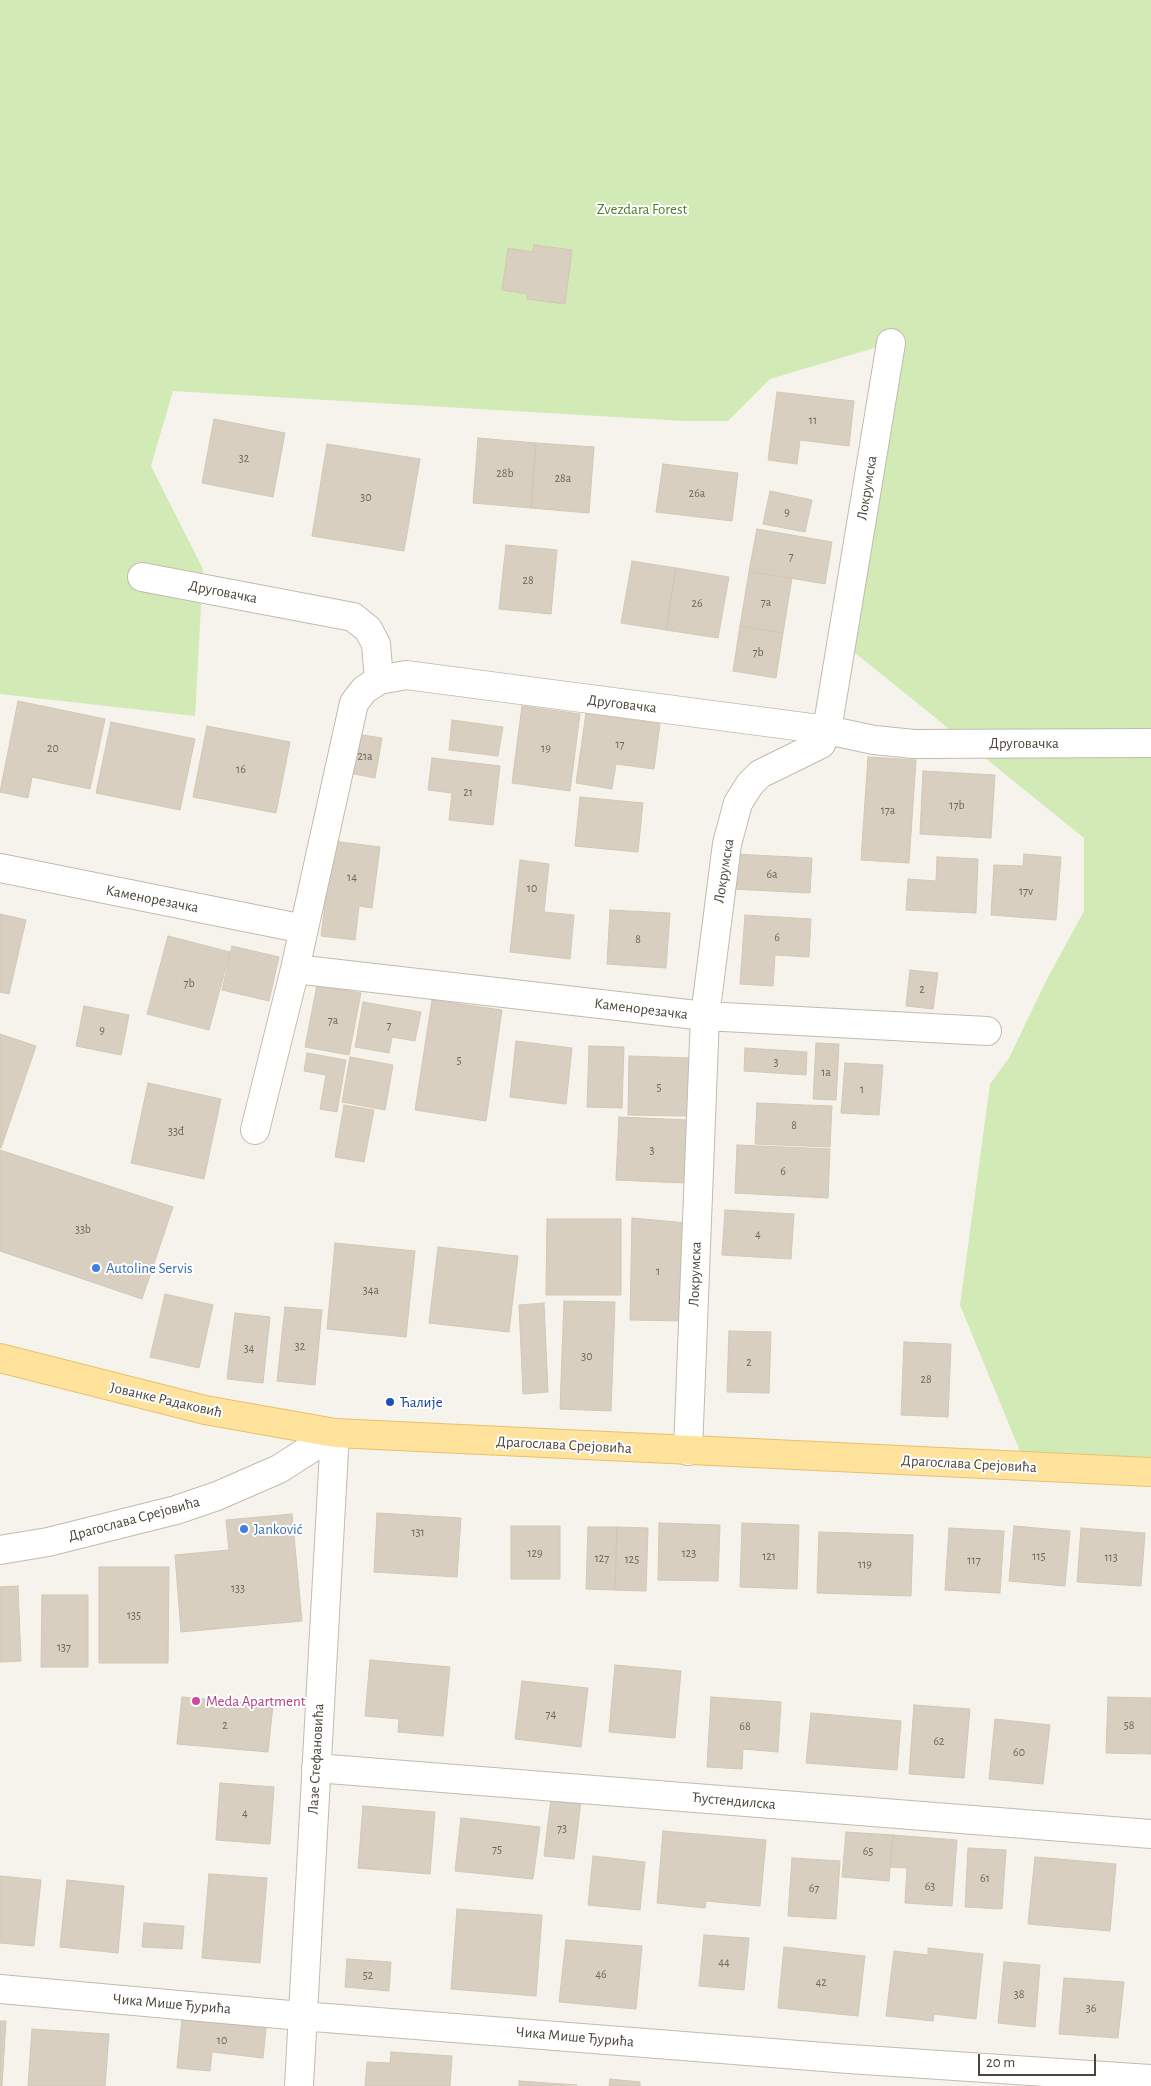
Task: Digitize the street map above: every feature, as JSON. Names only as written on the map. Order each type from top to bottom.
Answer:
[{"type":"main road","name":"Јованке Радаковић","points":[[0,1358],[156,1399],[334,1433]]},
{"type":"main road","name":"Драгослава Срејовића","points":[[334,1433],[1151,1472]]},
{"type":"street","name":"Локрумска","points":[[688,1451],[705,1016],[727,844],[740,798],[760,774],[821,744],[827,730],[891,343]]},
{"type":"street","name":"Друговачка","points":[[142,577],[353,617],[368,629],[376,644],[379,680],[406,675],[827,730],[874,740],[914,744],[1151,743]]},
{"type":"street","points":[[255,1130],[295,969],[354,703],[364,690],[379,680]]},
{"type":"street","name":"Каменорезачка","points":[[0,868],[304,929]]},
{"type":"street","name":"Каменорезачка","points":[[295,969],[705,1016],[987,1031]]},
{"type":"street","name":"Драгослава Срејовића","points":[[0,1550],[48,1542],[176,1510],[217,1496],[279,1469],[334,1433]]},
{"type":"street","name":"Лазе Стефановића","points":[[299,2086],[301,2016],[334,1433]]},
{"type":"street","name":"Ћустендилска","points":[[316,1768],[1151,1834]]},
{"type":"street","name":"Чика Мише Ђурића","points":[[0,1988],[301,2016],[849,2059],[1151,2079]]},
{"type":"green space","name":"Zvezdara Forest","points":[[0,0],[1151,0],[1151,1472],[1026,1466],[960,1305],[990,1084],[1009,1058],[1046,981],[1084,911],[1084,838],[849,648],[891,343],[770,379],[728,421],[684,421],[173,391],[151,466],[203,569],[195,716],[0,694]]},
{"type":"building","points":[[534,245],[572,250],[565,304],[527,299],[528,294],[502,290],[508,248],[533,252]]},
{"type":"building","points":[[777,392],[854,401],[849,446],[800,440],[797,464],[768,460]]},
{"type":"building","points":[[214,419],[285,433],[273,497],[202,483]]},
{"type":"building","points":[[478,438],[536,443],[531,508],[473,503]]},
{"type":"building","points":[[536,443],[594,447],[589,513],[531,508]]},
{"type":"building","points":[[327,444],[420,459],[404,551],[312,536]]},
{"type":"building","points":[[663,464],[738,473],[732,521],[656,512]]},
{"type":"building","points":[[770,491],[812,500],[805,532],[763,524]]},
{"type":"building","points":[[757,529],[832,542],[825,584],[749,571]]},
{"type":"building","points":[[506,545],[557,550],[551,614],[499,609]]},
{"type":"building","points":[[632,561],[676,568],[666,630],[621,623]]},
{"type":"building","points":[[676,568],[729,577],[718,638],[666,630]]},
{"type":"building","points":[[749,572],[792,578],[783,633],[740,626]]},
{"type":"building","points":[[740,626],[783,633],[776,678],[733,671]]},
{"type":"building","points":[[18,701],[105,719],[90,789],[32,777],[28,798],[0,792]]},
{"type":"building","points":[[522,706],[580,714],[570,791],[512,783]]},
{"type":"building","points":[[586,713],[660,724],[654,769],[616,764],[612,789],[576,783]]},
{"type":"building","points":[[452,720],[503,727],[498,756],[449,750]]},
{"type":"building","points":[[111,722],[195,739],[180,810],[96,793]]},
{"type":"building","points":[[207,726],[290,742],[276,813],[193,797]]},
{"type":"building","points":[[356,734],[382,738],[375,778],[349,773]]},
{"type":"building","points":[[868,757],[916,760],[909,863],[861,860]]},
{"type":"building","points":[[432,758],[500,766],[493,825],[449,820],[452,793],[428,790]]},
{"type":"building","points":[[923,771],[995,775],[991,838],[920,834]]},
{"type":"building","points":[[580,797],[643,803],[638,852],[575,846]]},
{"type":"building","points":[[333,841],[380,847],[372,908],[359,906],[355,940],[321,936]]},
{"type":"building","points":[[734,854],[812,858],[810,893],[732,889]]},
{"type":"building","points":[[1024,854],[1061,857],[1056,920],[991,915],[994,865],[1023,866]]},
{"type":"building","points":[[937,857],[978,859],[976,913],[906,910],[908,879],[936,881]]},
{"type":"building","points":[[520,860],[549,864],[544,912],[574,915],[570,959],[510,952]]},
{"type":"building","points":[[610,910],[670,913],[666,968],[607,964]]},
{"type":"building","points":[[0,914],[26,920],[9,994],[0,992]]},
{"type":"building","points":[[745,915],[811,919],[809,957],[775,955],[773,986],[740,984]]},
{"type":"building","points":[[168,936],[230,952],[209,1030],[147,1014]]},
{"type":"building","points":[[232,946],[279,957],[269,1001],[222,990]]},
{"type":"building","points":[[910,970],[938,973],[933,1009],[906,1006]]},
{"type":"building","points":[[317,985],[361,993],[349,1055],[305,1047]]},
{"type":"building","points":[[432,1000],[502,1010],[486,1121],[415,1110]]},
{"type":"building","points":[[363,1002],[421,1012],[415,1041],[392,1037],[389,1053],[355,1047]]},
{"type":"building","points":[[84,1006],[129,1015],[121,1055],[76,1046]]},
{"type":"building","points":[[0,1034],[36,1046],[1,1148],[0,1148]]},
{"type":"building","points":[[516,1041],[572,1048],[566,1104],[510,1097]]},
{"type":"building","points":[[816,1043],[839,1044],[836,1100],[813,1099]]},
{"type":"building","points":[[589,1046],[624,1047],[622,1108],[587,1107]]},
{"type":"building","points":[[745,1048],[807,1052],[806,1075],[744,1071]]},
{"type":"building","points":[[307,1053],[346,1060],[337,1112],[320,1109],[326,1075],[304,1071]]},
{"type":"building","points":[[629,1056],[690,1058],[688,1116],[628,1115]]},
{"type":"building","points":[[350,1057],[393,1065],[385,1110],[342,1102]]},
{"type":"building","points":[[845,1063],[883,1065],[879,1115],[841,1113]]},
{"type":"building","points":[[148,1083],[221,1099],[204,1179],[131,1163]]},
{"type":"building","points":[[757,1103],[832,1106],[830,1147],[755,1144]]},
{"type":"building","points":[[344,1105],[374,1110],[364,1162],[335,1157]]},
{"type":"building","points":[[619,1117],[687,1120],[685,1183],[616,1180]]},
{"type":"building","points":[[737,1145],[830,1149],[828,1198],[735,1193]]},
{"type":"building","points":[[0,1150],[173,1207],[142,1299],[0,1251]]},
{"type":"building","points":[[725,1210],[794,1214],[791,1259],[722,1255]]},
{"type":"building","points":[[632,1218],[687,1223],[684,1321],[630,1320]]},
{"type":"building","points":[[547,1219],[621,1219],[621,1295],[546,1295]]},
{"type":"building","points":[[335,1243],[415,1251],[406,1337],[327,1329]]},
{"type":"building","points":[[438,1247],[518,1256],[509,1332],[429,1323]]},
{"type":"building","points":[[165,1294],[213,1305],[199,1368],[150,1357]]},
{"type":"building","points":[[564,1301],[615,1302],[611,1411],[560,1409]]},
{"type":"building","points":[[544,1303],[548,1392],[523,1394],[519,1305]]},
{"type":"building","points":[[285,1307],[322,1310],[315,1385],[277,1381]]},
{"type":"building","points":[[235,1313],[270,1317],[263,1383],[227,1379]]},
{"type":"building","points":[[729,1331],[771,1332],[769,1393],[727,1392]]},
{"type":"building","points":[[904,1342],[951,1344],[948,1417],[901,1415]]},
{"type":"building","points":[[377,1513],[461,1518],[457,1577],[374,1572]]},
{"type":"building","points":[[292,1514],[302,1621],[181,1632],[175,1555],[229,1550],[226,1520]]},
{"type":"building","points":[[659,1523],[720,1525],[718,1581],[658,1580]]},
{"type":"building","points":[[742,1523],[799,1525],[797,1589],[740,1587]]},
{"type":"building","points":[[511,1526],[560,1526],[560,1579],[511,1579]]},
{"type":"building","points":[[1014,1526],[1070,1531],[1065,1586],[1009,1581]]},
{"type":"building","points":[[588,1527],[617,1527],[615,1590],[586,1589]]},
{"type":"building","points":[[617,1527],[648,1528],[646,1591],[615,1590]]},
{"type":"building","points":[[949,1528],[1004,1531],[1000,1593],[945,1590]]},
{"type":"building","points":[[1081,1528],[1145,1533],[1141,1586],[1077,1582]]},
{"type":"building","points":[[819,1532],[913,1535],[911,1596],[817,1593]]},
{"type":"building","points":[[99,1567],[169,1567],[168,1663],[99,1663]]},
{"type":"building","points":[[18,1586],[21,1661],[0,1662],[0,1587]]},
{"type":"building","points":[[42,1595],[88,1595],[88,1667],[41,1667]]},
{"type":"building","points":[[370,1660],[450,1667],[443,1736],[398,1732],[399,1719],[365,1716]]},
{"type":"building","points":[[615,1665],[681,1671],[675,1738],[609,1732]]},
{"type":"building","points":[[522,1681],[588,1688],[581,1747],[515,1739]]},
{"type":"building","points":[[182,1697],[273,1705],[268,1752],[177,1744]]},
{"type":"building","points":[[711,1697],[781,1702],[778,1752],[743,1749],[742,1769],[707,1767]]},
{"type":"building","points":[[1108,1697],[1151,1698],[1151,1754],[1106,1753]]},
{"type":"building","points":[[914,1705],[970,1709],[964,1778],[909,1774]]},
{"type":"building","points":[[811,1713],[901,1721],[897,1770],[806,1763]]},
{"type":"building","points":[[995,1719],[1050,1725],[1043,1784],[989,1779]]},
{"type":"building","points":[[220,1783],[274,1787],[270,1844],[216,1840]]},
{"type":"building","points":[[551,1798],[581,1801],[574,1859],[544,1856]]},
{"type":"building","points":[[363,1806],[435,1812],[430,1874],[358,1868]]},
{"type":"building","points":[[461,1818],[540,1827],[533,1879],[455,1871]]},
{"type":"building","points":[[663,1831],[766,1840],[760,1906],[706,1901],[705,1908],[657,1903]]},
{"type":"building","points":[[846,1832],[893,1835],[889,1881],[842,1877]]},
{"type":"building","points":[[893,1835],[957,1840],[952,1906],[905,1903],[907,1868],[890,1867]]},
{"type":"building","points":[[968,1848],[1006,1850],[1002,1909],[965,1907]]},
{"type":"building","points":[[593,1856],[645,1862],[640,1910],[588,1905]]},
{"type":"building","points":[[1035,1857],[1116,1864],[1110,1931],[1028,1924]]},
{"type":"building","points":[[792,1858],[840,1861],[836,1919],[788,1916]]},
{"type":"building","points":[[209,1874],[267,1878],[260,1963],[202,1958]]},
{"type":"building","points":[[0,1876],[41,1880],[34,1946],[0,1943]]},
{"type":"building","points":[[67,1880],[124,1886],[118,1953],[60,1947]]},
{"type":"building","points":[[457,1909],[542,1915],[536,1996],[451,1989]]},
{"type":"building","points":[[144,1923],[184,1926],[182,1949],[142,1947]]},
{"type":"building","points":[[704,1935],[749,1938],[744,1990],[699,1986]]},
{"type":"building","points":[[566,1940],[642,1946],[636,2009],[559,2002]]},
{"type":"building","points":[[784,1947],[865,1956],[858,2016],[778,2008]]},
{"type":"building","points":[[928,1948],[983,1954],[976,2019],[934,2014],[933,2021],[886,2016],[894,1951],[928,1955]]},
{"type":"building","points":[[347,1959],[391,1962],[389,1991],[345,1987]]},
{"type":"building","points":[[1004,1962],[1040,1965],[1035,2027],[998,2023]]},
{"type":"building","points":[[1064,1978],[1124,1982],[1118,2038],[1059,2034]]},
{"type":"building","points":[[182,2019],[266,2028],[263,2058],[212,2052],[210,2071],[177,2068]]},
{"type":"building","points":[[0,2021],[6,2021],[2,2086],[0,2086]]},
{"type":"building","points":[[32,2029],[109,2034],[105,2086],[28,2086]]},
{"type":"building","points":[[391,2052],[452,2056],[450,2086],[365,2086],[367,2062],[390,2063]]},
{"type":"building","points":[[610,2079],[640,2082],[640,2086],[609,2086]]},
{"type":"building","points":[[519,2081],[577,2085],[519,2086]]},
{"type":"place","name":"Autoline Servis","points":[[96,1268]]},
{"type":"place","name":"Ћалије","points":[[390,1402]]},
{"type":"place","name":"Janković","points":[[244,1529]]},
{"type":"place","name":"Meda Apartment","points":[[196,1701]]}]
